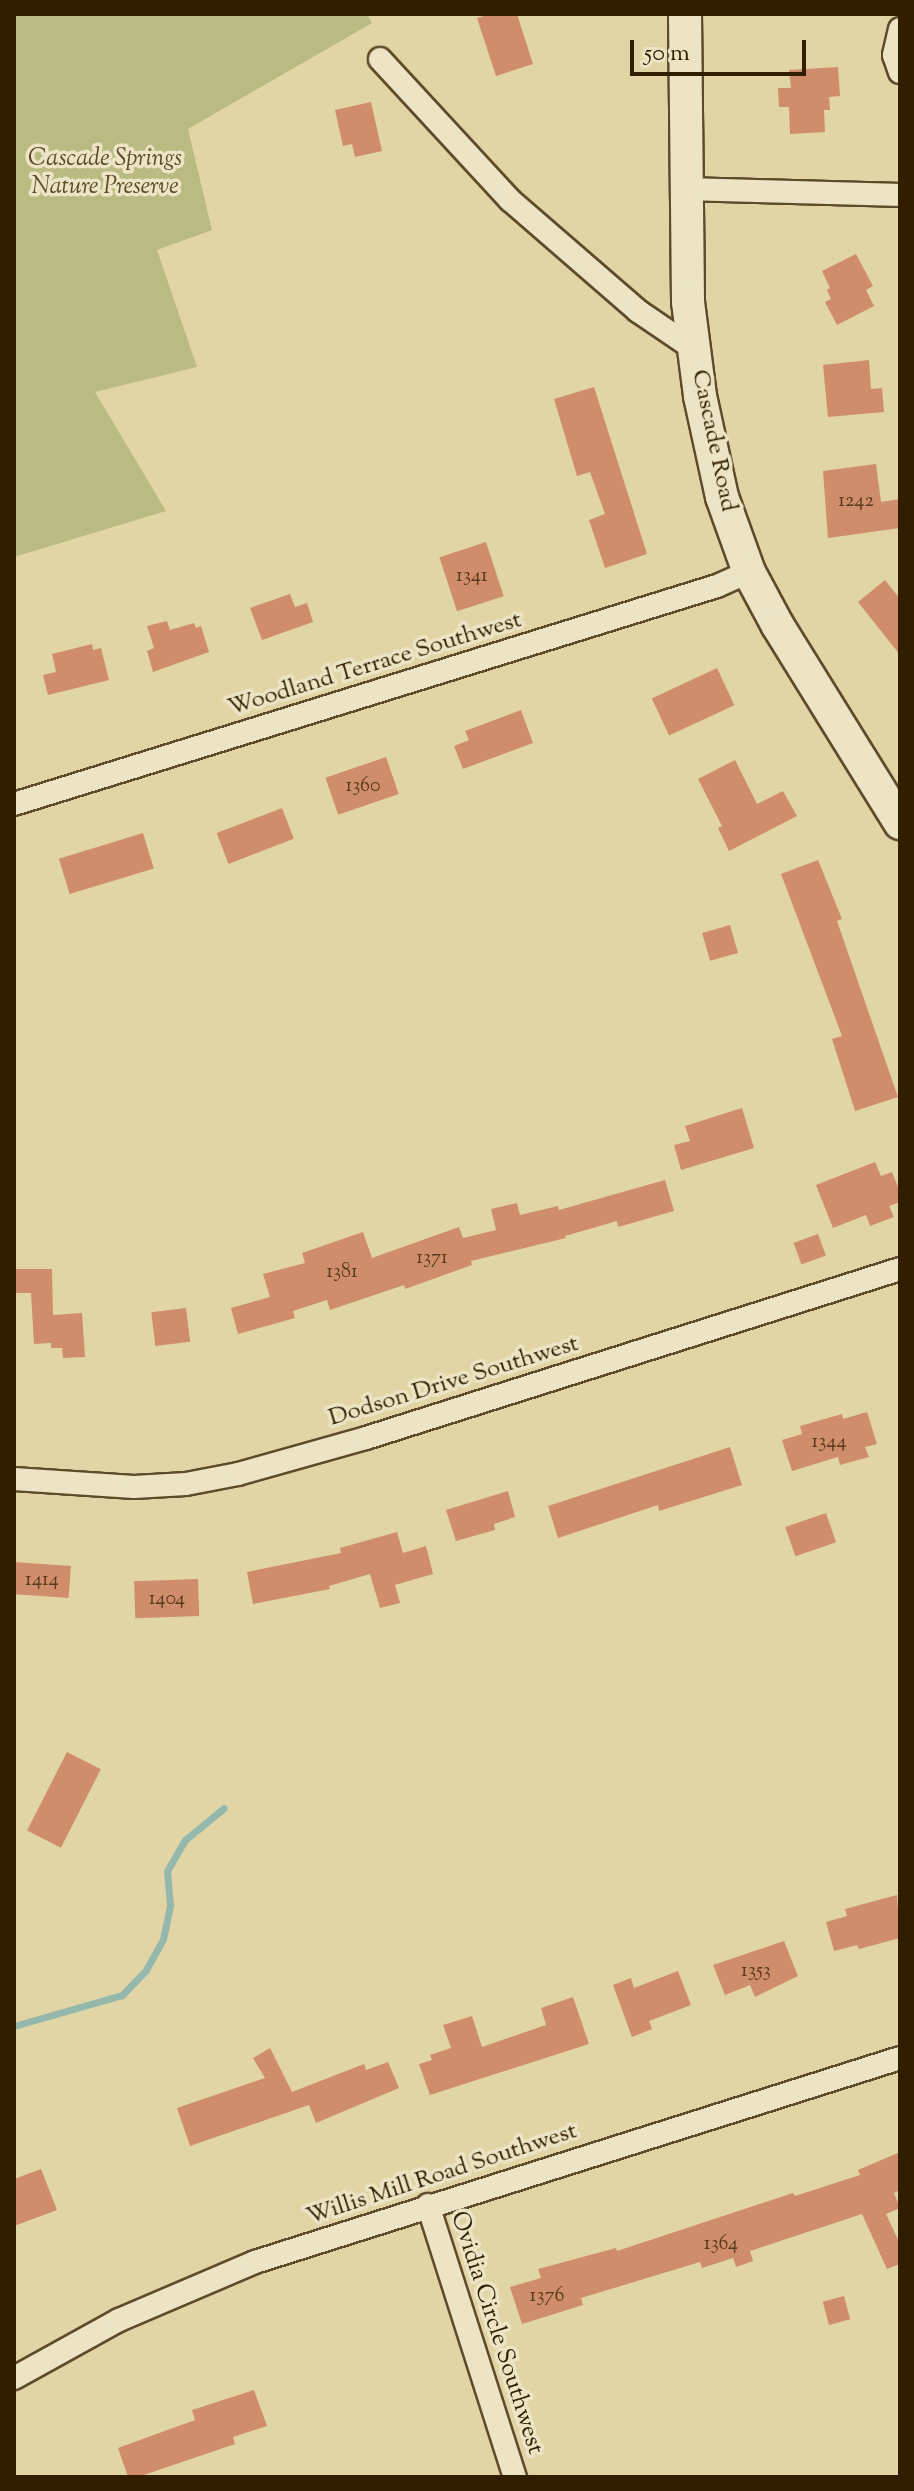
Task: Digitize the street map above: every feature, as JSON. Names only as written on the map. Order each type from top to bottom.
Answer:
[{"type":"main road","name":"Cascade Road","points":[[685,14],[688,302],[700,396],[722,497],[749,572],[778,626],[900,823]]},
{"type":"street","points":[[900,29],[894,55],[900,72]]},
{"type":"street","points":[[380,59],[510,200],[638,311],[694,349]]},
{"type":"street","points":[[686,189],[900,195]]},
{"type":"street","name":"Woodland Terrace Southwest","points":[[14,804],[717,586],[749,572]]},
{"type":"street","name":"Dodson Drive Southwest","points":[[14,1479],[134,1487],[186,1484],[238,1474],[381,1433],[900,1269]]},
{"type":"street","name":"Willis Mill Road Southwest","points":[[14,2378],[119,2320],[255,2262],[900,2058]]},
{"type":"street","name":"Ovidia Circle Southwest","points":[[428,2205],[515,2477]]},
{"type":"green space","name":"Cascade Springs Nature Preserve","points":[[14,14],[367,14],[372,23],[188,129],[212,230],[157,250],[197,367],[95,392],[166,511],[14,557]]},
{"type":"building","points":[[491,14],[517,14],[533,64],[496,76],[477,18]]},
{"type":"building","points":[[838,67],[840,96],[829,97],[830,110],[824,110],[825,132],[790,134],[789,107],[779,107],[778,88],[791,88],[789,70]]},
{"type":"building","points":[[371,102],[382,151],[355,157],[352,144],[343,146],[335,110]]},
{"type":"building","points":[[856,254],[873,286],[866,290],[874,306],[837,325],[825,302],[831,299],[827,290],[830,288],[822,271]]},
{"type":"building","points":[[869,360],[871,389],[882,388],[884,412],[828,417],[823,365]]},
{"type":"building","points":[[594,387],[647,554],[605,568],[589,520],[605,514],[590,472],[577,476],[554,399]]},
{"type":"building","points":[[876,464],[881,502],[900,499],[900,528],[828,538],[823,471]]},
{"type":"building","points":[[486,542],[504,596],[457,611],[439,557]]},
{"type":"building","points":[[885,580],[900,599],[900,655],[858,602]]},
{"type":"building","points":[[290,594],[295,607],[307,603],[313,622],[262,640],[250,608]]},
{"type":"building","points":[[167,621],[170,630],[194,623],[196,628],[201,626],[209,652],[153,672],[147,651],[154,648],[147,626]]},
{"type":"building","points":[[92,644],[93,650],[101,648],[109,680],[48,695],[43,675],[56,672],[52,654]]},
{"type":"building","points":[[717,668],[734,705],[669,736],[652,698]]},
{"type":"building","points":[[521,710],[533,743],[463,769],[454,746],[469,740],[465,731]]},
{"type":"building","points":[[386,757],[399,794],[338,815],[325,778]]},
{"type":"building","points":[[735,760],[757,804],[783,791],[797,816],[729,851],[718,828],[722,826],[698,779]]},
{"type":"building","points":[[282,808],[294,839],[228,864],[217,833]]},
{"type":"building","points":[[143,833],[154,868],[70,894],[59,859]]},
{"type":"building","points":[[818,860],[842,919],[837,921],[898,1097],[855,1111],[832,1039],[842,1036],[781,874]]},
{"type":"building","points":[[730,925],[738,953],[710,961],[702,933]]},
{"type":"building","points":[[742,1108],[754,1148],[681,1170],[674,1145],[690,1141],[685,1126]]},
{"type":"building","points":[[875,1162],[881,1176],[892,1172],[900,1192],[900,1202],[889,1206],[894,1217],[870,1226],[866,1215],[833,1228],[816,1185]]},
{"type":"building","points":[[665,1180],[674,1211],[618,1227],[617,1221],[566,1238],[471,1261],[472,1265],[405,1289],[404,1285],[330,1310],[327,1300],[293,1311],[295,1318],[238,1334],[231,1308],[270,1297],[263,1274],[305,1263],[302,1253],[363,1232],[372,1258],[459,1227],[463,1238],[496,1230],[491,1209],[517,1203],[520,1215],[558,1206],[559,1210]]},
{"type":"building","points":[[818,1234],[826,1256],[801,1265],[794,1243]]},
{"type":"building","points":[[16,1269],[52,1269],[53,1315],[82,1313],[85,1357],[63,1358],[62,1348],[51,1348],[51,1343],[34,1344],[31,1293],[16,1293]]},
{"type":"building","points":[[186,1308],[190,1342],[155,1346],[151,1312]]},
{"type":"building","points":[[867,1412],[877,1444],[865,1447],[869,1457],[840,1465],[838,1457],[792,1471],[782,1440],[802,1434],[800,1426],[842,1414],[843,1419]]},
{"type":"building","points":[[730,1447],[742,1485],[659,1511],[658,1505],[558,1538],[548,1506]]},
{"type":"building","points":[[508,1491],[515,1517],[494,1524],[495,1530],[456,1541],[446,1510]]},
{"type":"building","points":[[826,1513],[836,1542],[795,1556],[785,1527]]},
{"type":"building","points":[[397,1532],[403,1553],[426,1546],[433,1574],[395,1585],[400,1603],[380,1608],[370,1574],[329,1586],[330,1589],[253,1604],[247,1572],[341,1553],[340,1548]]},
{"type":"building","points":[[14,1562],[71,1566],[69,1598],[14,1594]]},
{"type":"building","points":[[198,1579],[199,1616],[135,1618],[134,1581]]},
{"type":"building","points":[[67,1752],[101,1769],[61,1848],[27,1830]]},
{"type":"building","points":[[897,1895],[900,1938],[859,1949],[857,1945],[834,1951],[826,1922],[847,1916],[845,1909]]},
{"type":"building","points":[[784,1941],[798,1976],[755,1997],[750,1985],[725,1995],[713,1965]]},
{"type":"building","points":[[678,1971],[691,2005],[649,2021],[652,2029],[632,2037],[613,1985],[631,1978],[634,1988]]},
{"type":"building","points":[[573,1997],[589,2044],[430,2095],[419,2064],[432,2060],[430,2055],[451,2048],[443,2025],[472,2016],[482,2047],[546,2025],[541,2008]]},
{"type":"building","points":[[270,2048],[292,2092],[364,2064],[366,2070],[388,2062],[399,2088],[316,2123],[309,2105],[190,2146],[177,2108],[265,2078],[253,2058]]},
{"type":"building","points":[[900,2152],[900,2190],[894,2193],[900,2208],[886,2214],[900,2244],[900,2264],[887,2269],[862,2214],[750,2251],[753,2261],[736,2267],[733,2258],[702,2268],[700,2262],[581,2298],[583,2305],[522,2324],[510,2287],[541,2278],[538,2269],[616,2248],[617,2251],[793,2193],[795,2196],[860,2175],[858,2170]]},
{"type":"building","points":[[41,2169],[57,2210],[14,2226],[14,2179]]},
{"type":"building","points":[[844,2296],[850,2319],[829,2325],[823,2302]]},
{"type":"building","points":[[254,2390],[267,2426],[233,2437],[235,2444],[138,2477],[128,2477],[118,2448],[195,2420],[192,2410]]},
{"type":"waterway","points":[[14,2026],[122,1995],[146,1970],[163,1939],[170,1905],[167,1871],[185,1840],[224,1808]]}]
